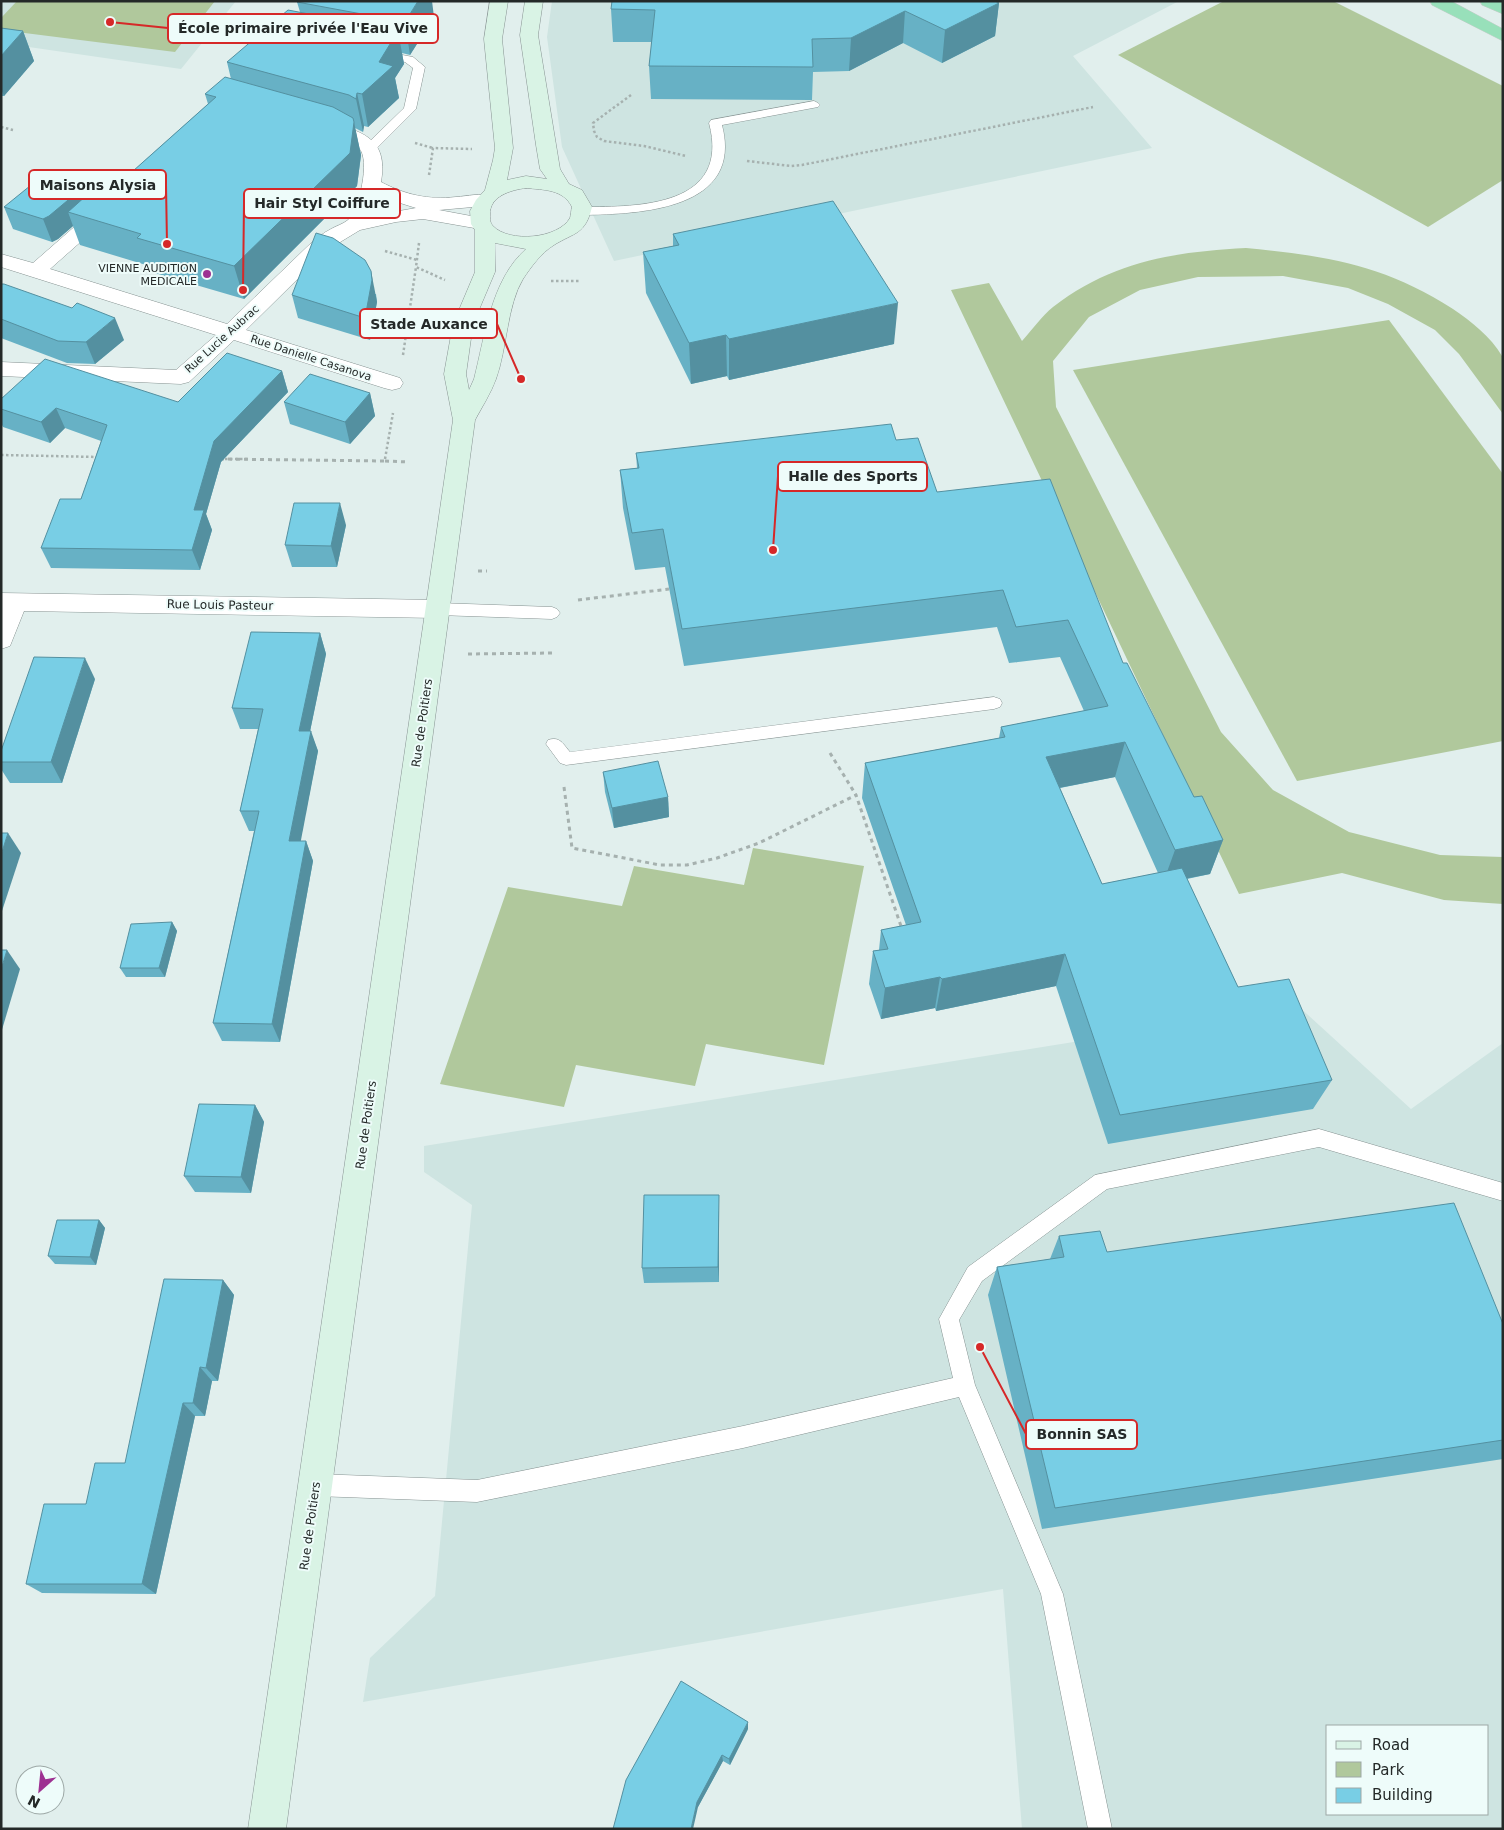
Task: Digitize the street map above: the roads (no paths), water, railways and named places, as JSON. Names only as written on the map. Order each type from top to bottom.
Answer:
[{"type":"highway","points":[[1427,1],[1455,10]]},
{"type":"highway","points":[[1438,1],[1503,36]]},
{"type":"highway","points":[[1488,1],[1503,9]]},
{"type":"main road","points":[[489,196],[509,185],[526,182],[545,182],[561,186],[577,196],[581,201],[583,211],[576,226],[569,232],[547,241],[529,243],[512,242],[496,237],[483,226],[478,215],[500,173],[504,154],[493,39],[499,1]]},
{"type":"main road","points":[[534,1],[529,34],[545,145],[550,169],[561,186]]},
{"type":"main road","name":"Rue de Poitiers","points":[[267,1829],[464,420],[456,374],[462,324],[485,272],[483,226]]},
{"type":"main road","name":"Rue de Poitiers","points":[[464,420],[485,379],[506,296],[512,281],[528,258],[547,241]]},
{"type":"street","points":[[302,122],[348,134],[361,140],[370,148],[373,158],[368,202],[355,225]]},
{"type":"street","points":[[371,184],[394,197],[424,205],[447,205],[489,196]]},
{"type":"street","points":[[36,271],[120,197]]},
{"type":"street","name":"Rue Lucie Aubrac","points":[[1,369],[181,376],[232,333],[315,249],[355,225],[396,216],[423,213],[483,226]]},
{"type":"street","name":"Rue Danielle Casanova","points":[[1,260],[395,384]]},
{"type":"street","points":[[1,640],[8,602]]},
{"type":"street","name":"Rue Louis Pasteur","points":[[8,602],[438,609]]},
{"type":"lane","points":[[370,148],[410,109],[419,67],[410,59],[372,52]]},
{"type":"lane","points":[[583,211],[631,210],[686,197],[702,186],[713,172],[719,158],[719,142],[715,123],[814,105]]},
{"type":"lane","points":[[438,609],[552,613]]},
{"type":"lane","points":[[554,744],[566,759],[994,703]]},
{"type":"lane","points":[[1100,1829],[1052,1594],[965,1385],[949,1319],[975,1274],[1102,1181],[1320,1138],[1503,1192]]},
{"type":"lane","points":[[316,1485],[477,1492],[743,1437],[965,1385]]},
{"type":"place","name":"École primaire privée l'Eau Vive","points":[[110,22]]},
{"type":"place","name":"Maisons Alysia","points":[[167,244]]},
{"type":"place","name":"VIENNE AUDITION MEDICALE","points":[[207,274]]},
{"type":"place","name":"Hair Styl Coiffure","points":[[243,290]]},
{"type":"place","name":"Stade Auxance","points":[[521,379]]},
{"type":"place","name":"Halle des Sports","points":[[773,550]]},
{"type":"place","name":"Bonnin SAS","points":[[980,1347]]}]
